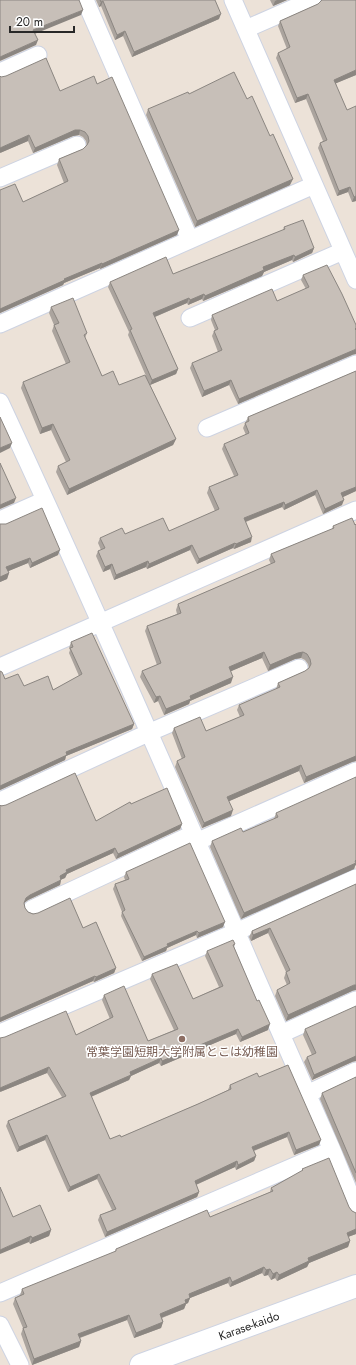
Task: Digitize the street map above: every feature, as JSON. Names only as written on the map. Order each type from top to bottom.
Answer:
[{"type":"street","points":[[85,0],[190,240]]},
{"type":"street","points":[[233,0],[356,280]]},
{"type":"street","points":[[246,29],[312,0]]},
{"type":"street","points":[[0,72],[38,55]]},
{"type":"street","points":[[0,178],[77,145]]},
{"type":"street","points":[[0,324],[314,185]]},
{"type":"street","points":[[190,318],[343,251]]},
{"type":"street","points":[[207,428],[356,364]]},
{"type":"street","points":[[0,402],[45,500],[281,1034],[356,1209]]},
{"type":"street","points":[[0,520],[45,500]]},
{"type":"street","points":[[0,667],[356,510]]},
{"type":"street","points":[[0,801],[148,733],[298,668]]},
{"type":"street","points":[[32,909],[194,838],[356,771]]},
{"type":"street","points":[[0,1033],[236,932],[356,878]]},
{"type":"street","points":[[281,1034],[356,1000]]},
{"type":"street","points":[[307,1094],[356,1071]]},
{"type":"street","points":[[0,1293],[332,1150]]},
{"type":"street","name":"Karase-kaido","points":[[141,1365],[356,1286]]},
{"type":"street","points":[[0,1325],[20,1365]]},
{"type":"building","points":[[0,0],[79,0],[83,10],[33,30],[38,40],[0,57]]},
{"type":"building","points":[[100,0],[215,0],[221,14],[134,52],[125,31],[117,35],[103,1],[101,2]]},
{"type":"building","points":[[322,0],[356,0],[356,70],[334,80],[347,110],[356,106],[356,196],[354,197],[350,187],[339,191],[320,143],[327,140],[308,94],[297,98],[278,53],[290,47],[280,21],[318,4]]},
{"type":"building","points":[[46,58],[60,91],[94,76],[97,84],[112,77],[179,230],[64,279],[65,280],[0,309],[0,190],[15,184],[23,202],[68,181],[59,159],[83,149],[89,141],[85,132],[75,130],[35,148],[29,135],[0,148],[0,76],[6,76]]},
{"type":"building","points":[[234,72],[247,99],[252,96],[270,136],[273,134],[293,179],[197,221],[148,109],[188,92],[189,94]]},
{"type":"building","points":[[303,220],[314,248],[295,257],[294,255],[263,267],[264,270],[205,296],[204,294],[190,300],[189,298],[153,313],[178,369],[152,380],[130,330],[132,329],[110,282],[166,257],[173,274],[285,229],[284,227]]},
{"type":"building","points":[[327,265],[356,325],[356,349],[239,399],[231,380],[204,391],[192,363],[222,350],[214,331],[218,329],[212,315],[272,289],[277,301],[309,287],[303,275]]},
{"type":"building","points":[[73,298],[87,333],[84,335],[102,376],[113,371],[119,385],[145,375],[176,439],[69,489],[58,466],[70,460],[53,424],[42,428],[23,382],[70,362],[54,325],[59,323],[51,307]]},
{"type":"building","points":[[356,371],[356,487],[341,493],[344,500],[325,509],[317,490],[285,505],[284,502],[244,518],[252,537],[199,559],[192,545],[149,564],[148,561],[116,575],[112,564],[105,567],[98,551],[105,548],[100,538],[122,528],[125,534],[163,518],[169,531],[219,509],[209,487],[238,475],[224,444],[249,433],[245,423],[249,421],[248,417]]},
{"type":"building","points":[[0,417],[12,443],[0,448]]},
{"type":"building","points":[[0,463],[16,498],[0,505]]},
{"type":"building","points":[[42,508],[60,550],[32,563],[30,558],[6,567],[9,573],[0,577],[0,524],[6,524]]},
{"type":"building","points":[[352,518],[355,525],[356,524],[356,756],[306,777],[301,765],[227,797],[233,810],[204,823],[177,761],[185,757],[174,728],[200,717],[206,731],[244,715],[239,705],[280,687],[278,683],[305,671],[311,664],[310,659],[307,654],[303,652],[270,665],[264,652],[229,667],[233,677],[190,696],[191,699],[166,709],[160,696],[156,697],[142,671],[161,663],[147,626],[181,613],[178,604],[275,562],[271,554],[334,528],[333,526]]},
{"type":"building","points":[[92,633],[134,724],[66,752],[67,755],[0,786],[0,671],[5,679],[18,674],[24,686],[48,676],[53,690],[82,674],[70,648],[73,647],[71,642]]},
{"type":"building","points":[[75,773],[96,821],[130,802],[131,804],[167,788],[182,824],[118,854],[115,848],[66,870],[67,872],[60,876],[61,880],[26,898],[24,903],[25,908],[28,912],[33,914],[70,898],[83,928],[96,922],[116,968],[0,1018],[0,805],[6,805]]},
{"type":"building","points":[[356,777],[356,863],[244,913],[212,841],[241,828],[243,832],[278,817],[276,813]]},
{"type":"building","points":[[190,843],[225,922],[199,933],[197,931],[167,944],[168,946],[144,957],[122,912],[125,910],[115,884],[129,879],[126,872]]},
{"type":"building","points":[[356,884],[356,985],[288,1015],[277,990],[290,983],[286,972],[290,970],[270,928],[253,935],[252,931]]},
{"type":"building","points":[[233,940],[235,944],[233,945],[257,1001],[259,1000],[270,1024],[242,1037],[238,1029],[162,1061],[161,1058],[130,1072],[131,1075],[90,1093],[110,1139],[120,1135],[121,1137],[198,1104],[231,1089],[230,1085],[257,1073],[259,1077],[288,1065],[321,1140],[296,1150],[289,1132],[252,1147],[256,1156],[238,1165],[237,1161],[195,1181],[199,1192],[107,1232],[100,1215],[116,1209],[99,1174],[70,1187],[47,1135],[19,1147],[8,1121],[66,1096],[49,1067],[0,1088],[0,1038],[66,1011],[76,1035],[113,1017],[104,995],[124,986],[148,1041],[178,1029],[152,974],[177,964],[193,999],[223,986],[207,951]]},
{"type":"building","points":[[356,1006],[356,1056],[314,1075],[307,1057],[316,1053],[305,1029]]},
{"type":"building","points":[[356,1077],[356,1173],[322,1093]]},
{"type":"building","points":[[329,1158],[349,1207],[356,1213],[356,1229],[347,1233],[350,1241],[308,1258],[309,1261],[279,1275],[277,1272],[273,1274],[270,1269],[266,1270],[264,1267],[232,1282],[230,1277],[189,1294],[190,1298],[185,1300],[186,1303],[160,1314],[163,1322],[136,1333],[129,1315],[78,1334],[81,1341],[34,1359],[23,1328],[27,1327],[15,1298],[24,1294],[22,1289],[116,1251],[116,1249],[207,1210],[210,1217],[273,1191],[271,1188],[303,1170],[302,1169]]},
{"type":"building","points":[[0,1187],[13,1217],[40,1205],[51,1230],[32,1238],[31,1236],[0,1250]]},
{"type":"place","name":"常葉学園短期大学附属とこは幼稚園","points":[[182,1039]]}]
